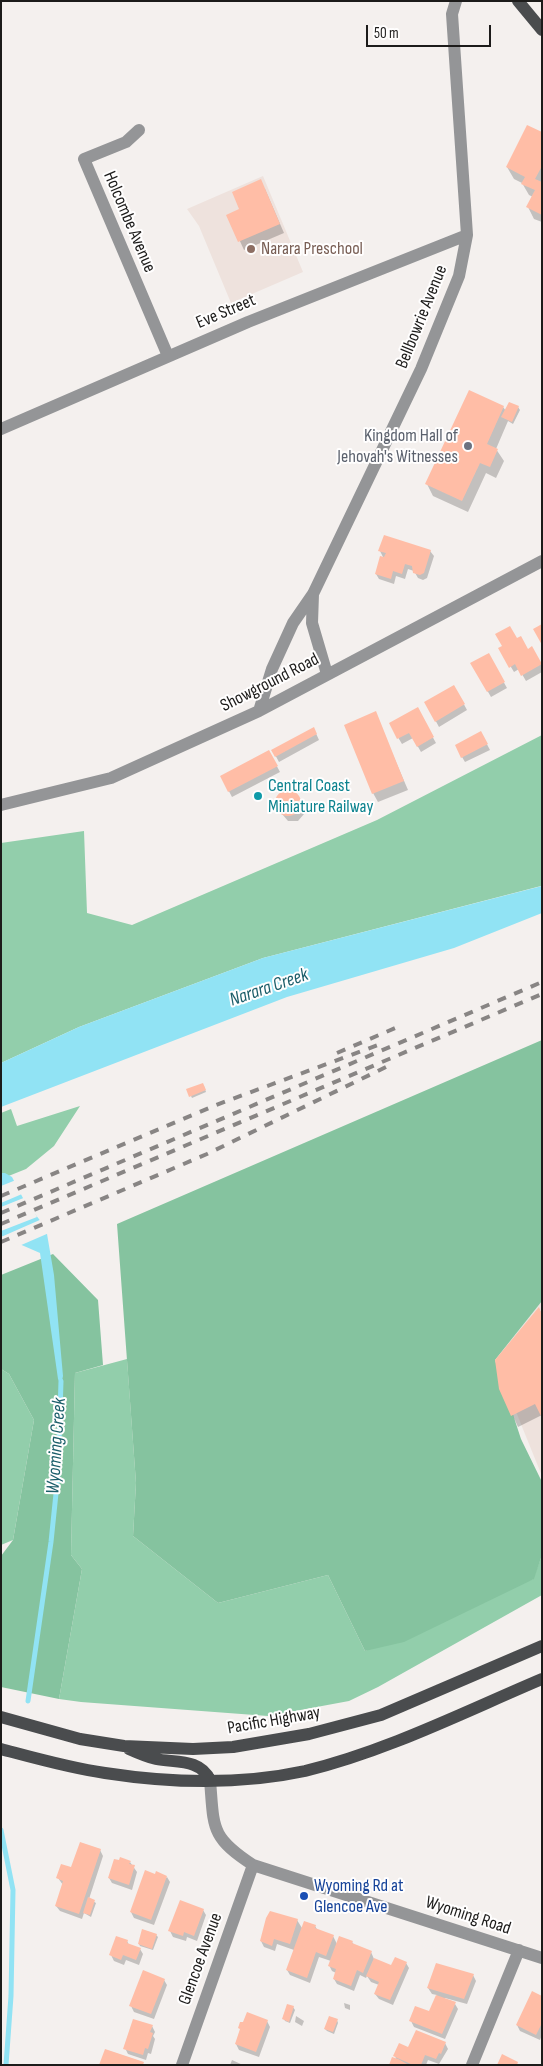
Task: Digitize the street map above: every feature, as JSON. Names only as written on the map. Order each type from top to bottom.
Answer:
[{"type":"main road","points":[[518,1],[542,30]]},
{"type":"main road","name":"Pacific Highway","points":[[1,1717],[60,1734],[124,1746],[193,1749],[233,1747],[309,1734],[381,1715],[542,1646]]},
{"type":"main road","points":[[1,1749],[103,1773],[150,1779],[210,1780],[269,1777],[305,1770],[390,1744],[542,1679]]},
{"type":"main road","points":[[124,1746],[146,1757],[195,1765],[205,1772],[210,1780]]},
{"type":"street","name":"Bellbowrie Avenue","points":[[259,711],[272,669],[293,623],[313,594],[421,369],[459,276],[467,235],[452,14],[456,1]]},
{"type":"street","name":"Holcombe Avenue","points":[[139,130],[126,142],[84,160],[168,356]]},
{"type":"street","name":"Eve Street","points":[[1,429],[248,322],[467,235]]},
{"type":"street","name":"Showground Road","points":[[1,805],[111,778],[259,711],[542,561]]},
{"type":"street","name":"Bellbowrie Avenue","points":[[313,594],[312,623],[327,674]]},
{"type":"street","name":"Wyoming Road","points":[[210,1780],[213,1819],[220,1838],[232,1851],[253,1865],[542,1958]]},
{"type":"street","name":"Glencoe Avenue","points":[[182,2065],[253,1865]]},
{"type":"street","points":[[472,2065],[519,1950]]},
{"type":"shaded area","name":"Narara Preschool","points":[[263,176],[303,272],[231,303],[199,226],[187,209]]},
{"type":"shaded area","points":[[542,1301],[542,1476],[495,1360]]},
{"type":"green space","points":[[542,735],[541,886],[263,958],[79,1027],[1,1063],[1,843],[84,831],[87,913],[132,925],[377,820]]},
{"type":"green space","points":[[542,1040],[542,1301],[495,1360],[521,1439],[542,1482],[542,1555],[534,1579],[404,1642],[365,1651],[328,1575],[218,1603],[133,1536],[136,1483],[117,1224]]},
{"type":"green space","points":[[80,1106],[54,1146],[26,1169],[1,1179],[1,1113],[11,1109],[17,1126]]},
{"type":"green space","points":[[53,1254],[98,1300],[103,1365],[75,1373],[71,1555],[82,1569],[59,1699],[1,1687],[1,1556],[13,1540],[34,1420],[9,1374],[1,1369],[1,1275]]},
{"type":"green space","points":[[127,1359],[136,1483],[133,1536],[218,1603],[328,1575],[365,1651],[533,1579],[542,1555],[542,1595],[378,1687],[349,1701],[268,1716],[59,1699],[82,1569],[71,1555],[75,1373]]},
{"type":"green space","points":[[1,1369],[9,1374],[34,1420],[13,1540],[1,1545]]},
{"type":"water","name":"Narara Creek","points":[[542,886],[542,913],[454,948],[287,997],[1,1107],[1,1063],[79,1027],[263,958]]},
{"type":"water","points":[[1,1173],[12,1177],[24,1200],[46,1228],[54,1275],[63,1376],[61,1386],[58,1379],[40,1253],[1,1236]]},
{"type":"pier","points":[[16,1180],[22,1194],[1,1203],[1,1186]]},
{"type":"pier","points":[[26,1197],[37,1217],[1,1231],[1,1207]]},
{"type":"pier","points":[[42,1219],[49,1233],[19,1246],[1,1238],[1,1237]]},
{"type":"building","points":[[527,125],[542,132],[542,166],[535,179],[542,182],[542,215],[526,207],[535,190],[521,184],[525,177],[506,167]]},
{"type":"building","points":[[261,179],[280,224],[238,242],[226,215],[239,209],[232,192]]},
{"type":"building","name":"Kingdom Hall of Jehovah's Witnesses","points":[[469,390],[504,406],[487,444],[498,449],[490,467],[480,463],[462,501],[425,484]]},
{"type":"building","points":[[509,402],[519,406],[512,422],[501,417]]},
{"type":"building","points":[[384,535],[431,550],[424,573],[420,575],[413,573],[412,566],[405,564],[402,574],[393,571],[391,579],[375,574],[380,556],[384,557],[386,553],[378,551]]},
{"type":"building","points":[[542,624],[542,645],[533,629]]},
{"type":"building","points":[[510,626],[517,638],[521,636],[528,649],[532,646],[542,664],[521,676],[515,664],[509,668],[498,648],[502,646],[495,634]]},
{"type":"building","points":[[489,653],[505,682],[487,692],[470,663]]},
{"type":"building","points":[[454,685],[465,704],[435,722],[424,702]]},
{"type":"building","points":[[418,707],[434,737],[417,747],[409,733],[397,739],[389,723]]},
{"type":"building","points":[[376,711],[404,781],[372,794],[344,725]]},
{"type":"building","points":[[314,727],[317,734],[275,757],[271,750]]},
{"type":"building","points":[[481,731],[488,744],[461,758],[455,745]]},
{"type":"building","points":[[269,750],[278,766],[228,792],[220,776]]},
{"type":"building","points":[[288,790],[297,794],[301,803],[297,812],[288,816],[279,812],[275,803],[279,794]]},
{"type":"building","points":[[203,1083],[206,1090],[189,1097],[186,1089]]},
{"type":"building","points":[[539,1307],[542,1315],[542,1418],[535,1404],[511,1416],[499,1389],[495,1360]]},
{"type":"building","points":[[80,1842],[101,1849],[79,1914],[55,1906],[63,1881],[56,1878],[61,1864],[71,1867]]},
{"type":"building","points":[[120,1857],[131,1861],[129,1864],[135,1865],[129,1885],[108,1878],[114,1859],[119,1860]]},
{"type":"building","points":[[145,1870],[155,1874],[156,1871],[167,1876],[151,1920],[130,1912]]},
{"type":"building","points":[[88,1897],[95,1900],[90,1915],[83,1913]]},
{"type":"building","points":[[180,1900],[204,1909],[194,1936],[184,1932],[183,1936],[168,1931]]},
{"type":"building","points":[[270,1911],[298,1919],[290,1944],[274,1939],[272,1946],[260,1941],[266,1918]]},
{"type":"building","points":[[304,1921],[316,1925],[315,1928],[334,1935],[326,1956],[316,1952],[307,1978],[286,1970]]},
{"type":"building","points":[[142,1929],[157,1934],[152,1949],[138,1944]]},
{"type":"building","points":[[116,1936],[128,1940],[127,1943],[141,1948],[136,1960],[123,1955],[121,1960],[109,1955]]},
{"type":"building","points":[[339,1936],[372,1951],[363,1973],[357,1970],[351,1986],[333,1979],[336,1969],[328,1966]]},
{"type":"building","points":[[395,1957],[407,1962],[390,2000],[374,1994],[379,1982],[366,1976],[374,1958],[391,1965]]},
{"type":"building","points":[[436,1963],[474,1974],[464,1999],[427,1988]]},
{"type":"building","points":[[143,1970],[165,1979],[151,2014],[129,2006]]},
{"type":"building","points":[[532,1991],[542,1996],[542,2023],[536,2035],[516,2025]]},
{"type":"building","points":[[436,1995],[456,2002],[442,2034],[409,2021],[415,2006],[429,2011]]},
{"type":"building","points":[[287,2004],[294,2006],[289,2022],[282,2019]]},
{"type":"building","points":[[247,2012],[268,2020],[256,2052],[235,2044],[240,2029],[238,2028],[240,2022],[243,2022]]},
{"type":"building","points":[[329,2016],[338,2019],[333,2032],[324,2029]]},
{"type":"building","points":[[133,2019],[153,2025],[150,2032],[153,2033],[148,2049],[145,2048],[143,2055],[123,2049]]},
{"type":"building","points":[[416,2030],[446,2042],[441,2054],[439,2053],[436,2059],[425,2055],[421,2065],[413,2065],[393,2056],[399,2043],[408,2047]]},
{"type":"building","points":[[105,2049],[144,2062],[143,2065],[99,2065]]},
{"type":"building","points":[[502,2054],[518,2062],[517,2065],[497,2065]]},
{"type":"building","points":[[392,2057],[398,2059],[409,2065],[389,2065]]},
{"type":"waterway","name":"Wyoming Creek","points":[[28,1701],[51,1542],[58,1474],[61,1381]]},
{"type":"waterway","name":"Wyoming Creek","points":[[1,1830],[13,1890],[11,1996],[6,2065]]},
{"type":"railway","points":[[1,1213],[542,982]]},
{"type":"railway","points":[[1,1224],[542,994]]},
{"type":"railway","points":[[337,1053],[400,1026]]},
{"type":"railway","points":[[1,1196],[216,1105],[378,1045]]},
{"type":"railway","points":[[1,1242],[207,1154],[388,1066]]},
{"type":"place","name":"Narara Preschool","points":[[251,249]]},
{"type":"place","name":"Kingdom Hall of Jehovah's Witnesses","points":[[468,446]]},
{"type":"place","name":"Central Coast Miniature Railway","points":[[258,796]]},
{"type":"place","name":"Wyoming Rd at Glencoe Ave","points":[[304,1896]]}]
